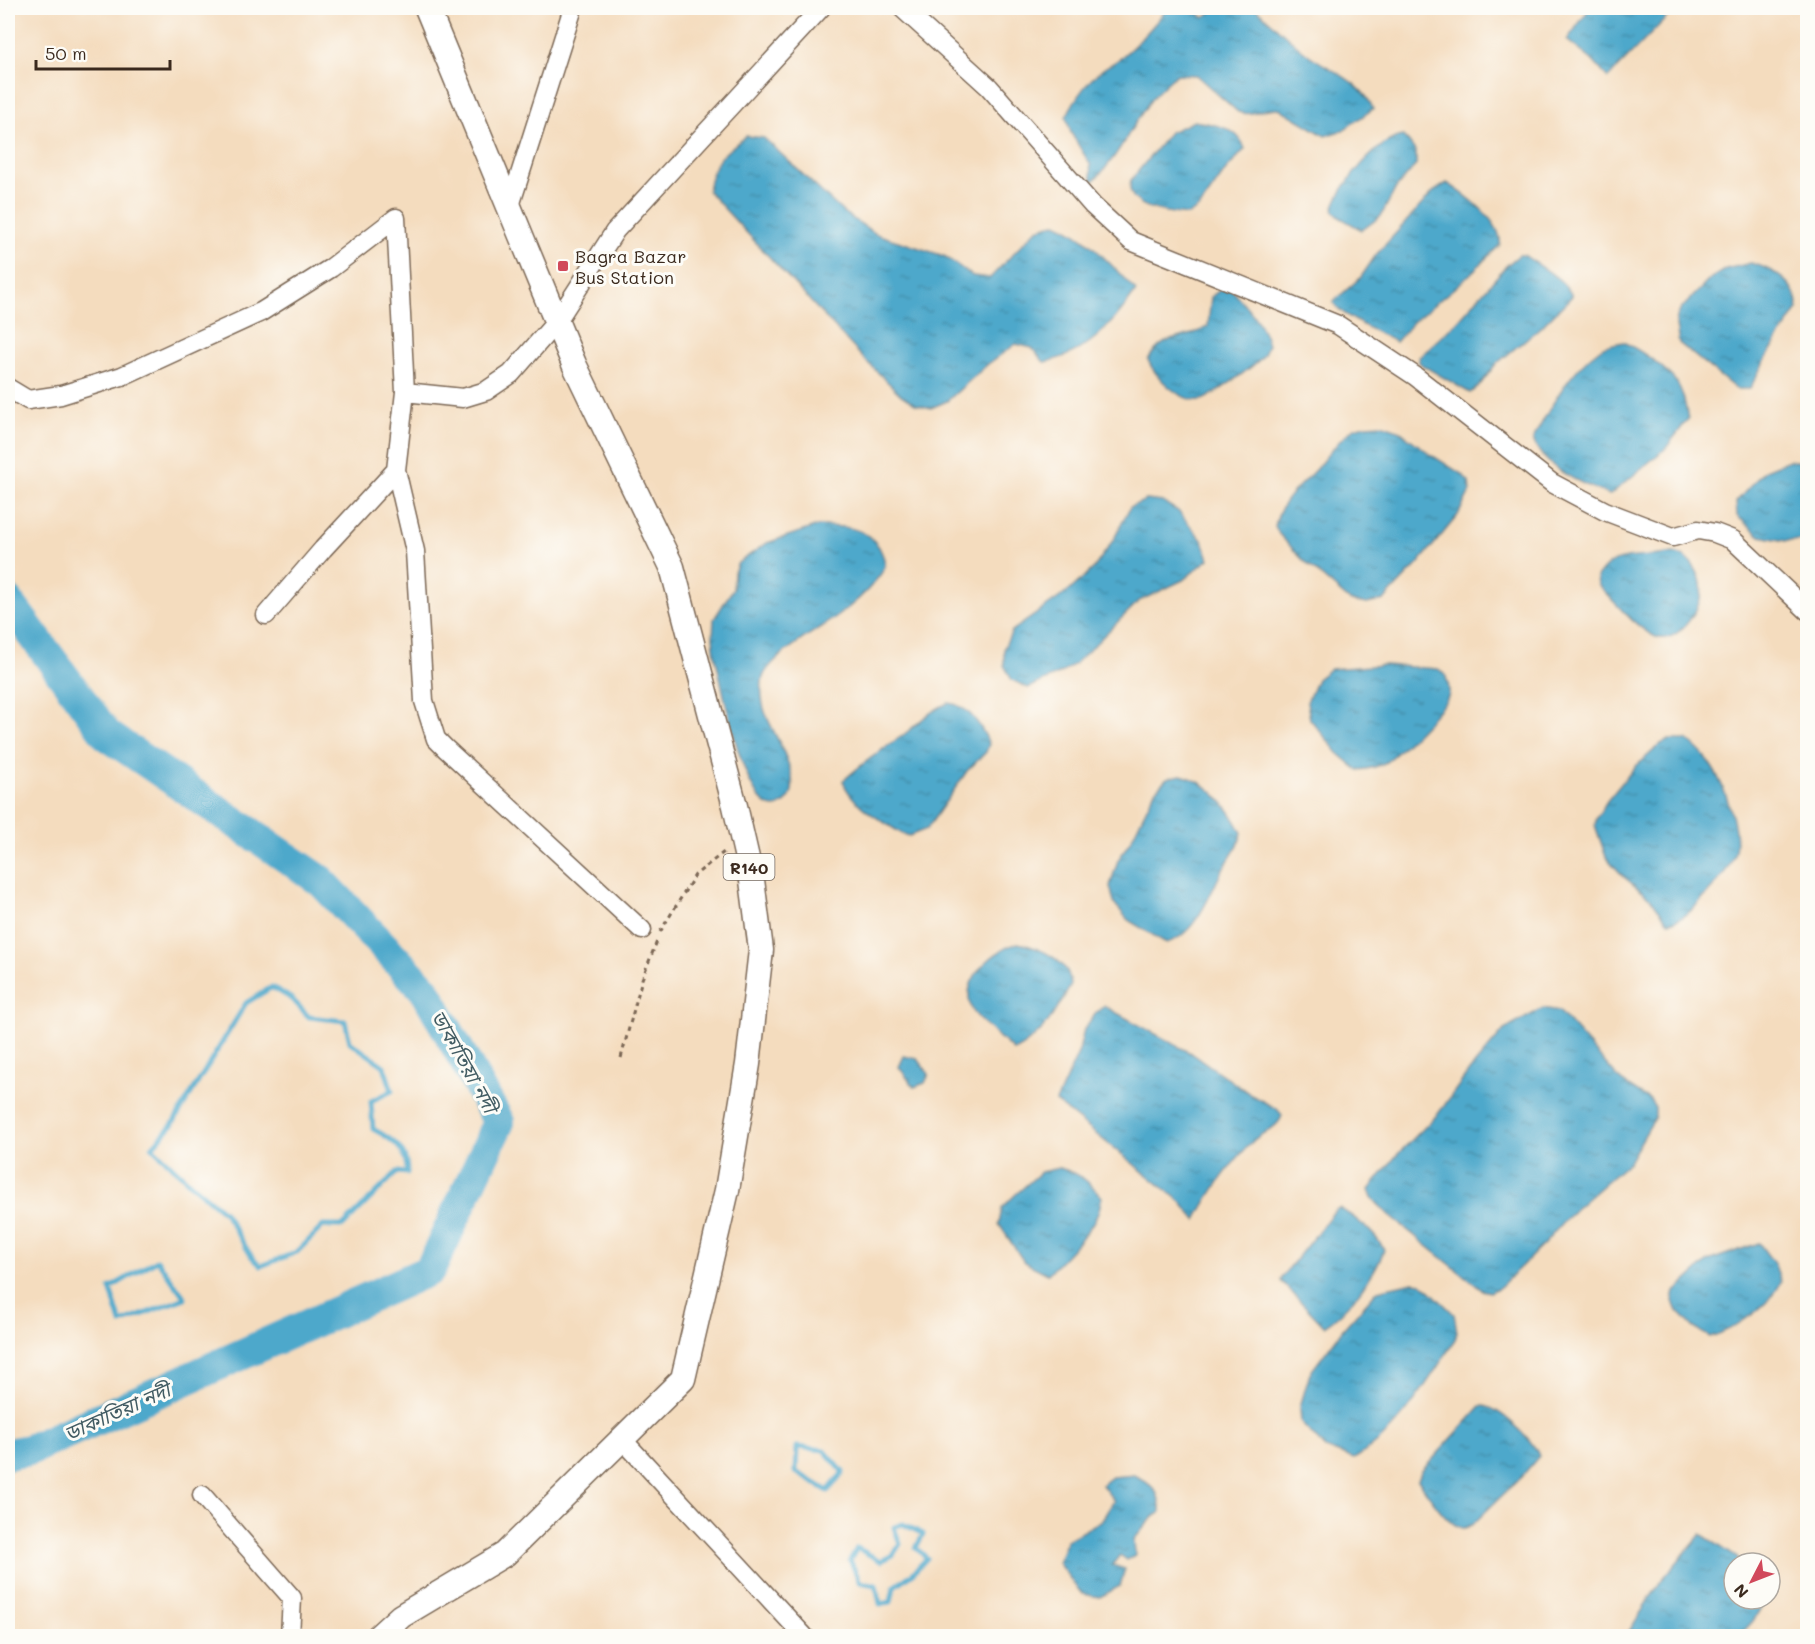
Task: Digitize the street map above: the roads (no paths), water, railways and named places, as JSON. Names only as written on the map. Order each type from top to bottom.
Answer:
[{"type":"main road","name":"R140","points":[[379,1636],[401,1616],[506,1554],[683,1379],[727,1190],[748,1064],[761,950],[752,880],[672,567],[574,364],[427,8]]},
{"type":"street","points":[[509,209],[573,8]]},
{"type":"street","points":[[405,392],[463,398],[486,391],[511,374],[557,321],[615,231],[821,8]]},
{"type":"street","points":[[902,8],[989,87],[1093,206],[1131,241],[1338,326],[1415,376],[1552,483],[1605,511],[1672,537],[1698,530],[1733,540],[1808,611]]},
{"type":"street","points":[[8,388],[28,400],[61,396],[122,376],[261,312],[331,268],[396,218],[405,392],[396,470],[414,551],[424,701],[436,739],[642,930]]},
{"type":"street","points":[[266,615],[396,470]]},
{"type":"street","points":[[622,1439],[804,1636]]},
{"type":"street","points":[[202,1495],[292,1598],[290,1636]]},
{"type":"water","points":[[1168,8],[1193,8],[1204,18],[1216,8],[1255,8],[1309,55],[1354,84],[1362,91],[1373,109],[1343,130],[1325,136],[1279,108],[1248,113],[1238,112],[1196,75],[1177,74],[1153,97],[1110,163],[1092,182],[1090,164],[1071,133],[1066,117],[1077,97],[1092,79],[1133,47]]},
{"type":"water","points":[[1590,8],[1676,8],[1608,78],[1592,60],[1567,40]]},
{"type":"water","points":[[1194,121],[1217,125],[1231,131],[1242,142],[1245,149],[1226,170],[1200,207],[1188,215],[1159,211],[1140,203],[1130,190],[1131,180],[1170,132]]},
{"type":"water","points":[[746,136],[764,138],[844,213],[876,234],[944,256],[973,276],[990,278],[1037,229],[1056,223],[1089,244],[1136,291],[1108,326],[1073,353],[1044,362],[1032,348],[1016,344],[988,364],[947,401],[931,408],[915,404],[901,395],[864,359],[708,191],[713,172],[720,159]]},
{"type":"water","points":[[1404,136],[1416,152],[1416,165],[1396,188],[1381,216],[1362,230],[1339,217],[1333,210],[1337,200],[1361,165],[1383,145]]},
{"type":"water","points":[[1447,183],[1472,201],[1489,218],[1496,227],[1500,245],[1465,279],[1413,322],[1396,342],[1352,319],[1333,302],[1361,277],[1376,255],[1433,192]]},
{"type":"water","points":[[1519,255],[1524,255],[1551,273],[1572,296],[1544,324],[1495,365],[1480,385],[1470,393],[1422,365],[1419,357],[1457,322],[1506,266]]},
{"type":"water","points":[[1751,263],[1770,270],[1788,283],[1796,297],[1798,309],[1760,368],[1750,389],[1736,389],[1679,343],[1677,317],[1681,309],[1711,278],[1726,269]]},
{"type":"water","points":[[1225,286],[1230,288],[1252,314],[1262,328],[1268,345],[1264,354],[1257,361],[1232,381],[1206,398],[1193,400],[1170,388],[1156,374],[1148,360],[1155,350],[1169,340],[1191,335],[1208,326],[1211,297]]},
{"type":"water","points":[[1623,342],[1647,356],[1671,376],[1682,394],[1688,419],[1666,448],[1610,495],[1577,481],[1554,467],[1545,459],[1533,439],[1562,390],[1579,368],[1602,347]]},
{"type":"water","points":[[1381,424],[1398,430],[1463,475],[1469,482],[1470,491],[1458,515],[1418,564],[1384,600],[1367,604],[1350,601],[1303,560],[1279,534],[1275,526],[1286,501],[1342,438],[1356,427]]},
{"type":"water","points":[[1789,460],[1807,463],[1807,540],[1786,541],[1760,536],[1737,516],[1736,502],[1765,470]]},
{"type":"water","points":[[1146,500],[1163,502],[1178,511],[1203,541],[1209,559],[1183,580],[1139,601],[1076,663],[1061,673],[1028,688],[1012,680],[1004,665],[1004,648],[1012,631],[1070,590],[1094,568],[1114,539],[1130,507]]},
{"type":"water","points":[[818,526],[844,527],[867,535],[879,547],[885,566],[858,600],[782,654],[765,672],[762,681],[764,708],[787,760],[793,785],[790,796],[783,804],[772,807],[757,794],[741,758],[715,655],[714,619],[733,589],[734,572],[738,563],[767,543]]},
{"type":"water","points":[[1673,553],[1687,559],[1693,565],[1700,579],[1701,595],[1696,609],[1682,628],[1670,637],[1656,637],[1633,621],[1598,585],[1597,577],[1607,566],[1618,560]]},
{"type":"water","points":[[1385,665],[1438,669],[1445,674],[1449,694],[1430,720],[1392,757],[1380,765],[1358,770],[1338,753],[1310,719],[1307,702],[1317,679],[1330,669]]},
{"type":"water","points":[[948,703],[962,707],[968,712],[989,744],[986,752],[967,771],[927,829],[909,836],[867,811],[847,790],[843,781],[929,714]]},
{"type":"water","points":[[1669,740],[1687,740],[1701,752],[1712,767],[1722,786],[1734,822],[1736,846],[1734,855],[1720,879],[1694,908],[1678,919],[1668,922],[1651,899],[1624,877],[1606,857],[1595,825],[1607,801],[1635,767],[1661,744]]},
{"type":"water","points":[[1181,775],[1201,783],[1218,797],[1242,833],[1238,845],[1194,923],[1177,939],[1166,943],[1128,920],[1114,903],[1110,886],[1118,860],[1132,838],[1155,791],[1167,778]]},
{"type":"water","points":[[1017,943],[1031,946],[1057,960],[1068,972],[1071,985],[1054,1014],[1040,1031],[1014,1051],[976,1015],[969,1000],[970,989],[980,969],[988,960]]},
{"type":"water","points":[[1104,1006],[1194,1055],[1253,1096],[1277,1109],[1282,1115],[1278,1123],[1254,1140],[1237,1158],[1215,1187],[1196,1220],[1181,1202],[1056,1102],[1079,1051],[1084,1029]]},
{"type":"water","points":[[1543,1008],[1559,1011],[1621,1081],[1650,1100],[1655,1108],[1655,1117],[1629,1162],[1574,1210],[1544,1244],[1500,1287],[1490,1292],[1482,1290],[1390,1216],[1372,1198],[1369,1190],[1396,1156],[1438,1114],[1470,1070],[1504,1030]]},
{"type":"water","points":[[904,1056],[918,1059],[929,1074],[925,1083],[914,1087],[899,1067]]},
{"type":"water","points":[[1059,1168],[1083,1178],[1102,1197],[1098,1213],[1088,1230],[1048,1274],[1024,1262],[999,1224],[1002,1208],[1014,1196],[1041,1172]]},
{"type":"water","points":[[1339,1208],[1365,1226],[1384,1250],[1359,1292],[1342,1312],[1324,1326],[1281,1281],[1335,1210]]},
{"type":"water","points":[[1759,1243],[1775,1265],[1781,1282],[1776,1291],[1751,1315],[1720,1334],[1710,1337],[1694,1328],[1676,1309],[1673,1301],[1675,1292],[1708,1261]]},
{"type":"water","points":[[1413,1282],[1422,1283],[1454,1314],[1457,1332],[1455,1340],[1411,1406],[1370,1448],[1354,1459],[1325,1448],[1301,1423],[1300,1407],[1310,1373],[1343,1329],[1378,1290]]},
{"type":"water","points":[[1481,1406],[1488,1407],[1505,1417],[1530,1441],[1539,1456],[1473,1524],[1464,1528],[1458,1527],[1445,1516],[1418,1480],[1421,1472]]},
{"type":"water","points":[[1135,1475],[1146,1482],[1157,1494],[1160,1513],[1149,1521],[1134,1539],[1135,1556],[1127,1560],[1120,1555],[1112,1565],[1125,1569],[1120,1586],[1100,1597],[1082,1594],[1058,1563],[1067,1540],[1101,1521],[1114,1501],[1102,1485],[1112,1477]]},
{"type":"water","points":[[1701,1534],[1727,1551],[1722,1551],[1722,1611],[1759,1611],[1739,1636],[1626,1636],[1661,1581]]},
{"type":"waterway","name":"ডাকাতিয়া নদী","points":[[8,601],[107,735],[321,881],[425,990],[499,1122],[430,1270],[29,1450],[8,1454]]},
{"type":"waterway","points":[[272,987],[292,999],[309,1017],[345,1021],[350,1042],[384,1066],[392,1091],[371,1101],[373,1129],[392,1141],[402,1151],[407,1173],[397,1172],[343,1226],[323,1226],[297,1252],[261,1266],[252,1257],[224,1212],[152,1147],[172,1125],[246,1003],[272,987]]},
{"type":"waterway","points":[[157,1260],[185,1298],[121,1323],[110,1288],[157,1260]]},
{"type":"waterway","points":[[797,1447],[824,1450],[843,1472],[828,1491],[796,1472],[797,1447]]},
{"type":"waterway","points":[[903,1524],[923,1534],[916,1548],[927,1558],[912,1574],[894,1587],[891,1602],[880,1604],[876,1585],[860,1582],[850,1560],[857,1548],[881,1561],[893,1555],[900,1544],[894,1527],[903,1524]]},
{"type":"place","name":"Bagra Bazar Bus Station","points":[[563,266]]}]
